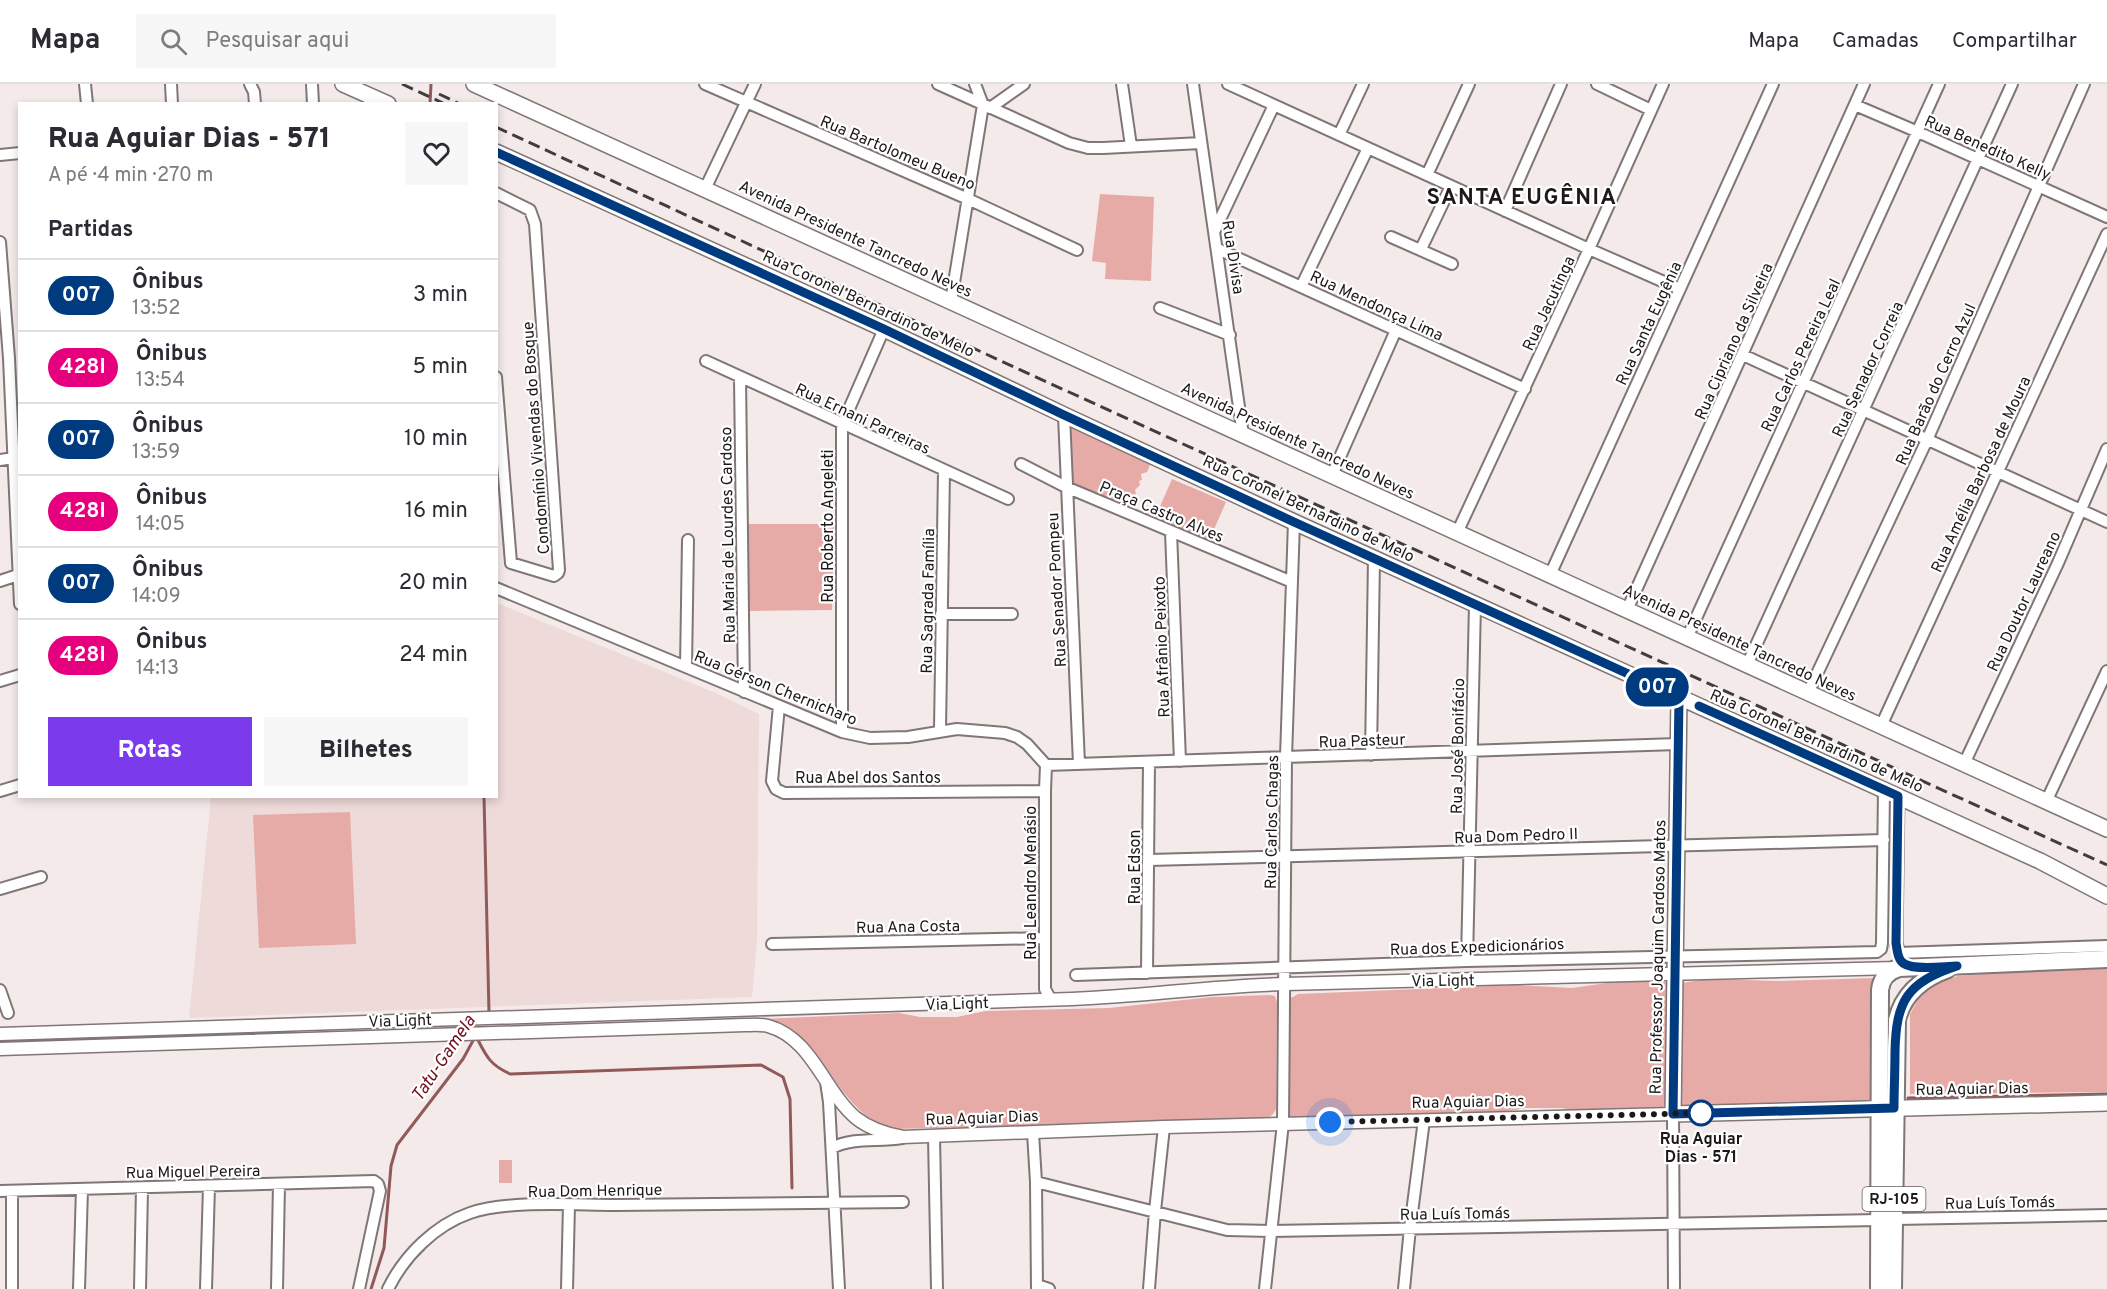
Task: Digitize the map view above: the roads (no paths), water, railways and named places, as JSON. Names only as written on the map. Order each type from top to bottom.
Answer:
[{"type":"main road","points":[[343,84],[384,102]]},
{"type":"main road","name":"Avenida Presidente Tancredo Neves","points":[[474,84],[2107,830]]},
{"type":"main road","name":"Rua Coronel Bernardino de Melo","points":[[498,153],[884,329],[1294,522],[2040,861],[2107,896]]},
{"type":"main road","name":"Rua Professor Joaquim Cardoso Matos","points":[[1673,1114],[1679,697]]},
{"type":"main road","name":"RJ-105","points":[[1893,1289],[1887,1219],[1886,1109],[1880,986],[1886,976],[1904,963],[1957,966],[2107,959]]},
{"type":"main road","name":"RJ-105","points":[[1886,1109],[1896,1027],[1902,1004],[1925,980],[1957,966]]},
{"type":"main road","name":"Rua Aguiar Dias","points":[[1673,1114],[2107,1103]]},
{"type":"main road","name":"RJ-105","points":[[1879,1289],[1887,1219]]},
{"type":"street","points":[[85,84],[87,102]]},
{"type":"street","points":[[171,84],[172,102]]},
{"type":"street","points":[[250,84],[255,102]]},
{"type":"street","name":"Rua Bartolomeu Bueno","points":[[705,84],[968,199],[1077,250]]},
{"type":"street","points":[[705,189],[755,84]]},
{"type":"street","points":[[938,84],[1069,143],[1088,148],[1201,143]]},
{"type":"street","points":[[951,301],[986,106],[975,84]]},
{"type":"street","points":[[986,106],[1023,84]]},
{"type":"street","points":[[1122,84],[1131,146]]},
{"type":"street","name":"Rua Divisa","points":[[1193,84],[1243,435]]},
{"type":"street","points":[[1228,84],[1251,89],[1274,105],[1680,289]]},
{"type":"street","points":[[1339,135],[1363,84]]},
{"type":"street","points":[[1427,175],[1469,84]]},
{"type":"street","points":[[1504,211],[1561,84]]},
{"type":"street","points":[[1597,84],[1651,110]]},
{"type":"street","name":"Rua Jacutinga","points":[[1457,532],[1663,84]]},
{"type":"street","name":"Rua Santa Eugênia","points":[[1550,575],[1773,84]]},
{"type":"street","name":"Rua Cipriano da Silveira","points":[[1627,610],[1864,84]]},
{"type":"street","name":"Rua Carlos Pereira Leal","points":[[1687,638],[1939,84]]},
{"type":"street","name":"Rua Senador Correia","points":[[1747,665],[2012,84]]},
{"type":"street","name":"Rua Barão do Cerro Azul","points":[[1808,693],[1927,440],[2084,84]]},
{"type":"street","points":[[312,87],[313,102]]},
{"type":"street","points":[[1215,231],[1274,105]]},
{"type":"street","name":"Rua Benedito Kelly","points":[[1855,105],[2107,217]]},
{"type":"street","points":[[1301,287],[1368,148]]},
{"type":"street","points":[[0,155],[18,153]]},
{"type":"street","points":[[1421,249],[1451,186]]},
{"type":"street","name":"Condomínio Vivendas do Bosque","points":[[498,194],[530,210],[535,224],[559,570],[554,576],[511,563],[498,402]]},
{"type":"street","name":"Rua Amélia Barbosa de Moura","points":[[1881,726],[2107,234]]},
{"type":"street","points":[[1391,237],[1452,264]]},
{"type":"street","points":[[0,242],[4,359],[14,376],[13,458],[18,542]]},
{"type":"street","name":"Rua Mendonça Lima","points":[[1218,249],[1524,389]]},
{"type":"street","points":[[1160,308],[1230,335]]},
{"type":"street","name":"Rua Roberto Angeleti","points":[[842,732],[842,424],[884,329]]},
{"type":"street","points":[[1332,475],[1395,330]]},
{"type":"street","points":[[1743,356],[2107,522]]},
{"type":"street","name":"Rua Ernani Parreiras","points":[[706,362],[1008,499]]},
{"type":"street","name":"Rua Maria de Lourdes Cardoso","points":[[740,378],[744,692]]},
{"type":"street","name":"Rua Senador Pompeu","points":[[1064,415],[1079,764]]},
{"type":"street","name":"Rua Doutor Laureano","points":[[1964,764],[2107,449]]},
{"type":"street","points":[[0,460],[13,458]]},
{"type":"street","name":"Praça Castro Alves","points":[[1022,464],[1066,487],[1292,582]]},
{"type":"street","name":"Rua Sagrada Família","points":[[940,730],[944,471]]},
{"type":"street","name":"Rua Carlos Chagas","points":[[1266,1289],[1283,1123],[1286,757],[1294,522]]},
{"type":"street","name":"Rua Afrânio Peixoto","points":[[1171,532],[1180,761]]},
{"type":"street","points":[[686,667],[688,540]]},
{"type":"street","points":[[1371,754],[1374,558]]},
{"type":"street","points":[[0,581],[18,575]]},
{"type":"street","name":"Rua Gérson Chernicharo","points":[[498,589],[842,732],[858,737],[879,738],[940,730],[991,731],[1017,736],[1036,752],[1046,765]]},
{"type":"street","name":"Rua José Bonifácio","points":[[1467,962],[1475,604]]},
{"type":"street","points":[[941,614],[1012,614]]},
{"type":"street","points":[[2046,802],[2107,671]]},
{"type":"street","points":[[0,681],[18,676]]},
{"type":"street","name":"Rua Abel dos Santos","points":[[779,706],[772,781],[776,789],[784,792],[1045,791]]},
{"type":"street","name":"Rua Pasteur","points":[[1046,765],[1678,744]]},
{"type":"street","name":"Rua Edson","points":[[1148,973],[1149,762]]},
{"type":"street","name":"Rua Leandro Menásio","points":[[1046,765],[1045,989],[1051,1000]]},
{"type":"street","points":[[0,791],[18,786]]},
{"type":"street","points":[[1884,840],[1891,793]]},
{"type":"street","points":[[1891,793],[1896,943],[1904,963],[2107,946]]},
{"type":"street","name":"Rua Dom Pedro II","points":[[1149,860],[1884,840]]},
{"type":"street","name":"Rua dos Expedicionários","points":[[1076,975],[1879,951],[1882,943],[1884,840]]},
{"type":"street","points":[[0,889],[41,877]]},
{"type":"street","name":"Rua Ana Costa","points":[[772,944],[1045,938]]},
{"type":"street","name":"Via Light","points":[[0,1034],[1051,1000],[1225,986],[1675,973],[1904,963]]},
{"type":"street","points":[[0,990],[8,1013]]},
{"type":"street","name":"Via Light","points":[[0,1049],[764,1026],[782,1032],[794,1040],[856,1118],[875,1130],[903,1137]]},
{"type":"street","points":[[825,1079],[829,1102],[839,1289]]},
{"type":"street","name":"Rua Aguiar Dias","points":[[832,1148],[844,1143],[903,1137],[1283,1123],[1673,1114]]},
{"type":"street","name":"Rua Professor Joaquim Cardoso Matos","points":[[1673,1114],[1674,1289]]},
{"type":"street","points":[[1404,1289],[1424,1120]]},
{"type":"street","points":[[1149,1289],[1164,1127]]},
{"type":"street","points":[[1033,1133],[1037,1287],[1049,1289]]},
{"type":"street","points":[[934,1137],[938,1289]]},
{"type":"street","name":"Rua Miguel Pereira","points":[[0,1191],[374,1181],[378,1184],[380,1191],[359,1289]]},
{"type":"street","name":"Rua Luís Tomás","points":[[1036,1182],[1227,1230],[2107,1215]]},
{"type":"street","points":[[277,1289],[279,1184]]},
{"type":"street","points":[[206,1289],[209,1186]]},
{"type":"street","points":[[141,1289],[142,1188]]},
{"type":"street","points":[[79,1289],[82,1189]]},
{"type":"street","points":[[12,1191],[12,1289]]},
{"type":"street","name":"Rua Dom Henrique","points":[[388,1289],[404,1263],[422,1243],[440,1229],[467,1214],[484,1209],[569,1205],[903,1202]]},
{"type":"street","points":[[567,1289],[569,1205]]},
{"type":"waterway","name":"Tatu-Gamela","points":[[430,102],[431,84]]},
{"type":"waterway","name":"Tatu-Gamela","points":[[484,798],[489,1013]]},
{"type":"waterway","name":"Tatu-Gamela","points":[[371,1289],[384,1248],[391,1166],[397,1145],[463,1059],[475,1037]]},
{"type":"waterway","points":[[479,1038],[490,1060],[510,1074],[761,1065],[783,1077],[790,1099],[792,1188]]},
{"type":"waterway","points":[[1908,1098],[2107,1094]]},
{"type":"railway","points":[[402,84],[441,102]]},
{"type":"railway","points":[[439,94],[456,102]]},
{"type":"railway","points":[[498,128],[1014,367],[2107,865]]},
{"type":"place","name":"Rua Aguiar Dias - 571","points":[[1701,1113]]},
{"type":"district","name":"SANTA EUGÊNIA","points":[[1522,196]]}]
